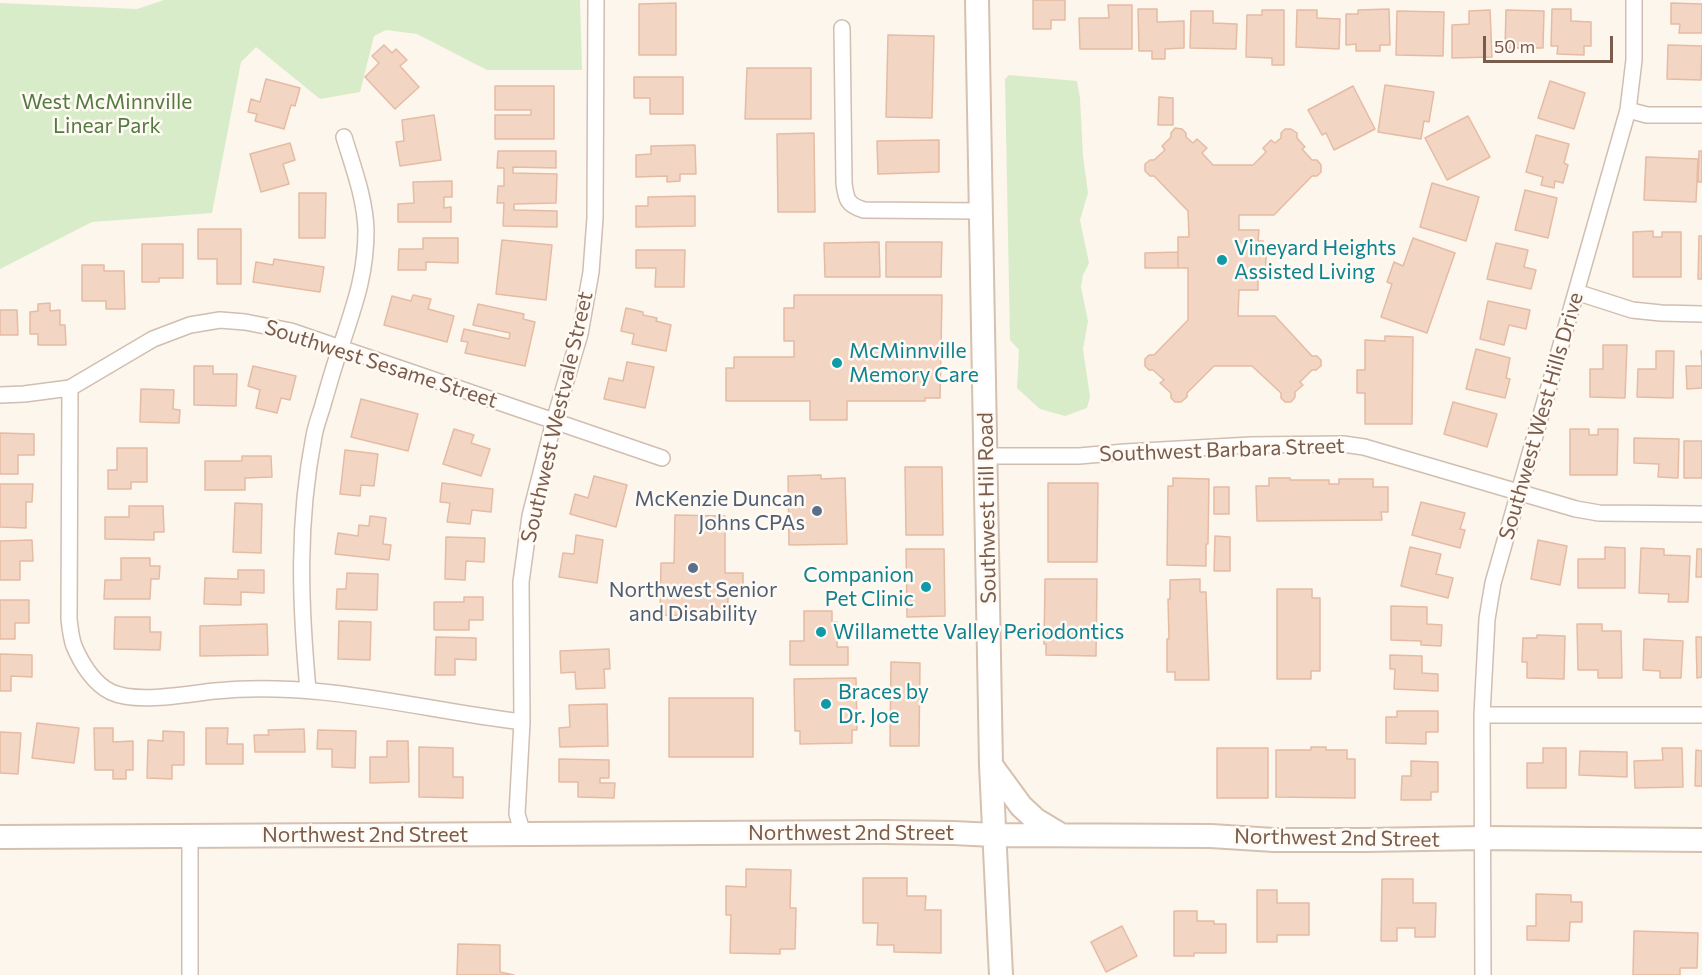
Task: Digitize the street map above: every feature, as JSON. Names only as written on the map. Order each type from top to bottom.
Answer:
[{"type":"street","name":"Southwest Westvale Street","points":[[524,834],[517,814],[522,722],[521,582],[530,516],[554,421],[580,334],[591,272],[595,218],[596,0]]},
{"type":"street","name":"Southwest Hill Road","points":[[977,0],[992,765],[1001,975]]},
{"type":"street","name":"Southwest West Hills Drive","points":[[1483,975],[1482,715],[1487,619],[1493,583],[1518,492],[1628,110],[1634,60],[1634,0]]},
{"type":"street","points":[[842,28],[846,198],[854,207],[864,210],[981,211]]},
{"type":"street","points":[[1628,110],[1647,115],[1702,115]]},
{"type":"street","points":[[308,690],[300,561],[304,496],[314,434],[355,305],[364,268],[366,228],[362,195],[344,137]]},
{"type":"street","points":[[1576,292],[1632,310],[1702,314]]},
{"type":"street","name":"Southwest Sesame Street","points":[[0,395],[70,388],[153,339],[190,325],[220,320],[246,322],[291,331],[662,458]]},
{"type":"street","points":[[70,388],[69,619],[73,645],[83,664],[97,682],[111,692],[134,697],[226,690],[308,690],[522,722]]},
{"type":"street","name":"Southwest Barbara Street","points":[[986,456],[1079,456],[1251,446],[1343,444],[1364,447],[1576,509],[1599,513],[1702,514]]},
{"type":"street","points":[[1482,715],[1702,715]]},
{"type":"street","points":[[992,765],[1021,806],[1036,820],[1061,835]]},
{"type":"street","name":"Northwest 2nd Street","points":[[0,837],[894,832],[1211,836],[1286,840],[1483,838],[1702,840]]},
{"type":"street","points":[[190,836],[190,975]]},
{"type":"green space","name":"West McMinnville Linear Park","points":[[164,0],[580,0],[582,70],[487,70],[417,34],[386,30],[374,36],[360,92],[320,99],[256,47],[241,62],[212,213],[92,222],[0,269],[0,3],[137,9]]},
{"type":"green space","points":[[1009,75],[1077,81],[1080,98],[1083,156],[1088,193],[1080,220],[1089,263],[1083,275],[1081,287],[1088,321],[1083,349],[1090,397],[1087,408],[1065,416],[1040,409],[1017,388],[1019,350],[1010,340],[1005,79]]},
{"type":"building","points":[[1033,0],[1065,0],[1065,20],[1051,20],[1051,29],[1033,29]]},
{"type":"building","points":[[676,3],[676,55],[639,55],[639,4]]},
{"type":"building","points":[[1671,3],[1702,4],[1702,33],[1679,33],[1680,24],[1671,24]]},
{"type":"building","points":[[1108,5],[1132,5],[1132,49],[1080,49],[1079,18],[1109,18]]},
{"type":"building","points":[[1138,9],[1157,9],[1157,22],[1184,21],[1184,48],[1165,49],[1165,59],[1152,59],[1152,51],[1139,51]]},
{"type":"building","points":[[1389,9],[1390,45],[1380,45],[1380,51],[1356,51],[1356,44],[1346,45],[1346,14],[1358,14],[1358,10]]},
{"type":"building","points":[[1552,9],[1571,9],[1571,21],[1591,22],[1591,46],[1584,46],[1584,55],[1557,54],[1558,46],[1551,46]]},
{"type":"building","points":[[1262,10],[1284,10],[1284,65],[1272,65],[1272,58],[1246,57],[1247,15],[1262,15]]},
{"type":"building","points":[[1297,10],[1317,10],[1317,18],[1340,19],[1339,49],[1296,47]]},
{"type":"building","points":[[1490,10],[1492,57],[1452,58],[1452,25],[1469,24],[1469,11]]},
{"type":"building","points":[[1506,10],[1544,11],[1543,48],[1505,48]]},
{"type":"building","points":[[1191,11],[1213,11],[1213,23],[1237,24],[1236,49],[1190,48]]},
{"type":"building","points":[[1397,11],[1444,12],[1443,56],[1396,55]]},
{"type":"building","points":[[888,35],[934,36],[932,118],[886,117]]},
{"type":"building","points":[[384,45],[392,53],[396,49],[407,60],[400,66],[419,87],[395,109],[365,77],[379,63],[372,56]]},
{"type":"building","points":[[1668,45],[1702,46],[1701,80],[1667,79]]},
{"type":"building","points":[[747,68],[811,68],[811,119],[745,119]]},
{"type":"building","points":[[634,77],[683,77],[683,114],[650,114],[650,98],[634,98]]},
{"type":"building","points":[[266,79],[300,88],[295,106],[291,105],[284,129],[255,121],[257,114],[248,112],[251,99],[260,102]]},
{"type":"building","points":[[1550,81],[1585,93],[1574,129],[1538,118]]},
{"type":"building","points":[[1385,85],[1434,92],[1429,122],[1424,121],[1421,139],[1378,132]]},
{"type":"building","points":[[495,86],[554,86],[554,139],[495,139],[495,115],[531,115],[531,110],[495,110]]},
{"type":"building","points":[[1353,86],[1375,129],[1334,150],[1326,133],[1322,135],[1308,110]]},
{"type":"building","points":[[1159,97],[1173,98],[1173,125],[1158,125]]},
{"type":"building","points":[[434,115],[441,160],[400,166],[396,142],[404,141],[402,120]]},
{"type":"building","points":[[1468,116],[1490,157],[1447,180],[1425,138]]},
{"type":"building","name":"Vineyard Heights Assisted Living","points":[[1175,128],[1182,129],[1193,143],[1197,139],[1207,148],[1202,153],[1213,165],[1253,165],[1266,152],[1263,148],[1271,140],[1275,143],[1281,138],[1281,133],[1285,129],[1291,129],[1297,133],[1297,138],[1305,147],[1302,149],[1312,160],[1317,160],[1321,165],[1321,172],[1317,176],[1312,176],[1274,215],[1239,215],[1239,230],[1259,230],[1258,241],[1263,241],[1263,250],[1266,250],[1266,270],[1262,270],[1261,279],[1258,279],[1258,290],[1239,290],[1238,316],[1275,316],[1312,356],[1317,356],[1321,360],[1321,366],[1312,370],[1300,382],[1303,385],[1295,392],[1295,397],[1291,402],[1285,402],[1281,398],[1281,393],[1252,366],[1214,366],[1187,393],[1187,397],[1181,402],[1175,402],[1171,398],[1171,393],[1160,383],[1164,380],[1145,366],[1145,359],[1149,355],[1154,355],[1188,320],[1188,268],[1178,268],[1178,237],[1189,237],[1188,211],[1154,176],[1150,176],[1145,171],[1145,164],[1154,160],[1165,150],[1162,146],[1171,137]]},
{"type":"building","points":[[814,133],[815,212],[778,212],[777,134]]},
{"type":"building","points":[[1536,135],[1569,144],[1564,163],[1568,165],[1563,183],[1555,181],[1554,188],[1541,185],[1543,177],[1526,172]]},
{"type":"building","points":[[939,140],[939,172],[878,174],[877,141]]},
{"type":"building","points":[[290,143],[295,160],[283,164],[289,184],[261,192],[250,154]]},
{"type":"building","points":[[695,145],[696,174],[680,174],[680,181],[667,182],[667,176],[636,177],[636,155],[651,154],[651,146]]},
{"type":"building","points":[[498,151],[556,151],[556,168],[513,167],[513,173],[557,174],[556,203],[514,204],[514,210],[557,211],[557,227],[503,226],[504,203],[497,203],[498,186],[504,186],[504,168],[497,168]]},
{"type":"building","points":[[1699,151],[1702,151],[1702,182],[1698,182]]},
{"type":"building","points":[[1646,157],[1698,159],[1696,202],[1644,200]]},
{"type":"building","points":[[452,181],[452,197],[444,197],[444,208],[451,207],[451,222],[398,222],[398,204],[414,203],[413,182]]},
{"type":"building","points":[[1432,183],[1479,197],[1466,241],[1420,227]]},
{"type":"building","points":[[1525,190],[1557,198],[1548,238],[1515,230]]},
{"type":"building","points":[[299,193],[326,193],[325,238],[299,238]]},
{"type":"building","points":[[695,196],[695,226],[636,227],[636,206],[648,206],[648,197]]},
{"type":"building","points":[[198,229],[241,229],[241,284],[217,284],[217,259],[198,259]]},
{"type":"building","points":[[1653,231],[1653,237],[1662,237],[1662,232],[1681,232],[1681,277],[1633,277],[1633,232]]},
{"type":"building","points":[[1699,236],[1702,236],[1702,279],[1698,279]]},
{"type":"building","points":[[423,238],[458,238],[458,263],[426,262],[426,270],[398,270],[399,249],[423,249]]},
{"type":"building","points":[[1413,238],[1455,253],[1427,333],[1381,317],[1392,284],[1387,282],[1394,262],[1403,266]]},
{"type":"building","points":[[502,240],[552,245],[546,300],[496,294]]},
{"type":"building","points":[[879,242],[880,277],[825,277],[824,243]]},
{"type":"building","points":[[886,242],[942,242],[941,277],[886,277]]},
{"type":"building","points":[[1496,243],[1528,250],[1524,267],[1536,270],[1531,289],[1487,279]]},
{"type":"building","points":[[142,244],[183,244],[183,278],[159,278],[159,282],[142,282]]},
{"type":"building","points":[[636,250],[685,250],[684,287],[655,287],[656,268],[636,268]]},
{"type":"building","points":[[1178,252],[1178,268],[1145,268],[1145,253]]},
{"type":"building","points":[[274,259],[324,267],[320,292],[253,282],[256,262],[273,265]]},
{"type":"building","points":[[82,265],[104,265],[104,271],[124,271],[125,309],[106,309],[106,301],[82,301]]},
{"type":"building","points":[[413,295],[431,299],[428,309],[454,316],[447,342],[384,325],[392,296],[411,301]]},
{"type":"building","name":"McMinnville Memory Care","points":[[794,295],[942,295],[940,398],[925,398],[925,401],[847,401],[847,420],[810,420],[810,401],[726,401],[726,368],[734,368],[734,357],[794,357],[794,341],[784,341],[784,308],[794,308]]},
{"type":"building","points":[[1488,301],[1530,310],[1526,329],[1509,325],[1504,345],[1480,339]]},
{"type":"building","points":[[50,303],[50,311],[60,310],[60,325],[65,325],[66,345],[38,345],[38,334],[30,334],[30,312],[38,311],[38,304]]},
{"type":"building","points":[[478,304],[524,314],[523,319],[535,322],[525,366],[465,353],[468,342],[461,341],[464,329],[509,339],[510,333],[473,325]]},
{"type":"building","points":[[626,308],[643,312],[643,315],[657,318],[656,321],[671,325],[666,351],[632,344],[634,334],[621,331]]},
{"type":"building","points":[[0,310],[17,310],[18,335],[0,335]]},
{"type":"building","points":[[1385,336],[1413,337],[1412,424],[1365,424],[1365,393],[1357,393],[1357,370],[1365,370],[1365,340],[1385,341]]},
{"type":"building","points":[[1603,345],[1627,345],[1625,398],[1590,397],[1590,369],[1603,369]]},
{"type":"building","points":[[1476,349],[1510,358],[1506,378],[1510,379],[1505,398],[1466,389]]},
{"type":"building","points":[[1656,351],[1674,351],[1673,398],[1637,397],[1638,369],[1656,369]]},
{"type":"building","points":[[627,362],[654,367],[645,408],[604,399],[609,378],[623,381]]},
{"type":"building","points":[[194,366],[213,366],[213,374],[237,374],[236,406],[194,405]]},
{"type":"building","points":[[253,366],[296,376],[290,400],[281,398],[277,413],[256,408],[260,390],[248,386]]},
{"type":"building","points":[[1686,366],[1702,366],[1702,388],[1687,389]]},
{"type":"building","points":[[141,389],[174,390],[173,409],[180,410],[179,423],[140,422]]},
{"type":"building","points":[[361,399],[418,414],[408,451],[351,437]]},
{"type":"building","points":[[1453,402],[1497,414],[1487,447],[1444,434]]},
{"type":"building","points":[[454,429],[474,435],[471,443],[490,449],[481,476],[443,464]]},
{"type":"building","points":[[1570,429],[1589,429],[1589,435],[1598,435],[1598,429],[1618,429],[1617,475],[1570,475]]},
{"type":"building","points":[[0,433],[34,434],[34,455],[18,455],[18,474],[0,474]]},
{"type":"building","points":[[1634,438],[1679,439],[1678,478],[1658,477],[1659,464],[1634,463]]},
{"type":"building","points":[[1684,441],[1702,441],[1702,478],[1684,478]]},
{"type":"building","points":[[117,448],[147,448],[147,482],[131,482],[131,489],[108,489],[108,470],[117,470]]},
{"type":"building","points":[[345,450],[378,454],[374,486],[361,485],[360,496],[340,494]]},
{"type":"building","points":[[242,456],[271,456],[272,477],[245,478],[245,490],[205,490],[205,461],[242,461]]},
{"type":"building","points":[[905,467],[942,467],[943,535],[906,535]]},
{"type":"building","name":"McKenzie Duncan Johns CPAs","points":[[821,475],[821,479],[845,478],[847,544],[789,545],[788,476]]},
{"type":"building","points":[[594,476],[627,485],[616,527],[570,514],[575,494],[588,498]]},
{"type":"building","points":[[1173,478],[1209,479],[1206,566],[1167,565],[1168,486],[1173,486]]},
{"type":"building","points":[[1269,478],[1329,480],[1329,484],[1339,484],[1339,479],[1373,479],[1373,487],[1388,487],[1388,512],[1381,512],[1382,520],[1257,521],[1256,486],[1269,486]]},
{"type":"building","points":[[442,483],[493,489],[491,512],[472,510],[470,524],[447,522],[450,503],[440,502]]},
{"type":"building","points":[[1048,483],[1098,483],[1097,562],[1048,562]]},
{"type":"building","points":[[0,484],[33,484],[32,502],[26,502],[26,528],[0,527]]},
{"type":"building","points":[[1214,487],[1229,487],[1229,514],[1214,514]]},
{"type":"building","points":[[1421,502],[1465,513],[1460,529],[1465,530],[1460,548],[1412,535]]},
{"type":"building","points":[[235,503],[262,504],[261,553],[233,552]]},
{"type":"building","points":[[129,506],[163,506],[164,532],[154,532],[154,540],[105,539],[105,517],[129,517]]},
{"type":"building","name":"Northwest Senior and Disability","points":[[675,515],[725,516],[725,573],[743,573],[743,594],[728,594],[728,616],[660,615],[661,563],[674,563]]},
{"type":"building","points":[[370,516],[386,518],[383,544],[391,545],[389,560],[335,554],[338,533],[358,536],[359,525],[369,526]]},
{"type":"building","points":[[576,535],[603,540],[597,583],[559,577],[563,553],[574,554]]},
{"type":"building","points":[[1215,536],[1230,537],[1230,571],[1214,571]]},
{"type":"building","points":[[446,537],[485,538],[484,562],[466,561],[465,580],[445,579]]},
{"type":"building","points":[[32,540],[33,561],[20,561],[20,580],[0,580],[0,541]]},
{"type":"building","points":[[1538,540],[1567,546],[1560,585],[1531,579]]},
{"type":"building","points":[[1410,547],[1441,554],[1436,574],[1453,578],[1448,598],[1401,586]]},
{"type":"building","points":[[1605,547],[1625,548],[1625,588],[1578,588],[1578,559],[1605,559]]},
{"type":"building","points":[[1641,548],[1664,549],[1664,555],[1690,556],[1688,602],[1668,602],[1669,594],[1639,593]]},
{"type":"building","name":"Companion Pet Clinic","points":[[906,549],[944,549],[945,616],[907,617]]},
{"type":"building","points":[[1697,549],[1702,549],[1702,577],[1696,577]]},
{"type":"building","points":[[121,558],[150,558],[150,566],[160,566],[159,579],[151,579],[150,599],[104,599],[105,580],[121,580]]},
{"type":"building","points":[[238,570],[264,570],[264,593],[241,592],[241,605],[204,604],[205,578],[238,579]]},
{"type":"building","points":[[347,573],[378,574],[377,610],[336,609],[337,589],[346,589]]},
{"type":"building","points":[[1045,579],[1097,579],[1096,656],[1046,655],[1046,644],[1044,644]]},
{"type":"building","points":[[1200,579],[1200,592],[1206,592],[1209,680],[1175,680],[1175,672],[1167,672],[1170,580]]},
{"type":"building","points":[[1277,589],[1312,589],[1312,598],[1320,598],[1320,671],[1311,671],[1311,679],[1277,679]]},
{"type":"building","points":[[464,597],[483,597],[483,620],[469,620],[469,630],[434,630],[434,602],[464,602]]},
{"type":"building","points":[[0,600],[29,600],[29,623],[15,623],[15,639],[0,639]]},
{"type":"building","points":[[1391,606],[1427,607],[1427,624],[1442,625],[1441,646],[1421,645],[1421,641],[1391,640]]},
{"type":"building","name":"Willamette Valley Periodontics","points":[[804,611],[832,611],[832,622],[837,622],[837,647],[848,647],[848,665],[790,665],[790,641],[804,641]]},
{"type":"building","points":[[115,617],[150,617],[150,632],[161,632],[160,650],[114,649]]},
{"type":"building","points":[[339,621],[371,622],[370,660],[338,659]]},
{"type":"building","points":[[267,624],[268,655],[200,656],[200,626]]},
{"type":"building","points":[[1577,624],[1602,624],[1602,631],[1621,631],[1622,678],[1598,678],[1598,670],[1578,670]]},
{"type":"building","points":[[1537,635],[1565,636],[1564,679],[1527,678],[1527,662],[1522,662],[1523,638],[1537,638]]},
{"type":"building","points":[[436,637],[476,638],[476,660],[455,659],[455,675],[435,675]]},
{"type":"building","points":[[1696,637],[1702,637],[1702,677],[1697,678]]},
{"type":"building","points":[[1644,639],[1683,641],[1681,678],[1660,678],[1660,671],[1643,670]]},
{"type":"building","points":[[609,649],[610,669],[604,669],[605,688],[576,689],[575,672],[561,673],[560,651]]},
{"type":"building","points":[[0,654],[32,655],[32,677],[11,676],[11,691],[0,691]]},
{"type":"building","points":[[1390,655],[1422,656],[1422,673],[1438,674],[1438,691],[1394,689],[1395,669],[1390,669]]},
{"type":"building","points":[[891,662],[920,663],[919,746],[890,746]]},
{"type":"building","name":"Braces by Dr. Joe","points":[[856,678],[857,730],[852,730],[852,743],[800,744],[800,731],[795,731],[794,679]]},
{"type":"building","points":[[669,698],[753,698],[753,757],[669,757]]},
{"type":"building","points":[[607,704],[608,746],[560,747],[559,728],[570,727],[569,705]]},
{"type":"building","points":[[1397,711],[1438,711],[1438,732],[1426,732],[1426,744],[1386,743],[1386,717],[1397,717]]},
{"type":"building","points":[[37,723],[79,728],[74,763],[32,758]]},
{"type":"building","points":[[94,728],[113,728],[113,742],[133,741],[133,770],[126,770],[126,779],[113,779],[113,770],[95,770]]},
{"type":"building","points":[[206,728],[228,728],[227,744],[243,744],[243,764],[206,764]]},
{"type":"building","points":[[304,729],[305,752],[255,752],[254,735],[269,735],[268,730]]},
{"type":"building","points":[[318,730],[356,731],[355,768],[332,767],[332,749],[317,749]]},
{"type":"building","points":[[163,731],[184,732],[184,765],[172,765],[172,779],[147,778],[148,740],[163,741]]},
{"type":"building","points":[[0,732],[21,733],[18,774],[0,773]]},
{"type":"building","points":[[387,741],[408,741],[409,782],[370,783],[370,757],[387,757]]},
{"type":"building","points":[[419,747],[453,748],[453,777],[463,777],[463,798],[419,797]]},
{"type":"building","points":[[1311,747],[1347,750],[1347,759],[1355,759],[1355,798],[1276,797],[1276,750],[1311,750]]},
{"type":"building","points":[[1217,748],[1268,748],[1268,798],[1217,798]]},
{"type":"building","points":[[1543,748],[1566,748],[1566,788],[1527,788],[1527,763],[1543,763]]},
{"type":"building","points":[[1662,748],[1682,748],[1683,787],[1635,788],[1634,761],[1663,760]]},
{"type":"building","points":[[1696,750],[1702,751],[1702,786],[1695,786]]},
{"type":"building","points":[[1580,751],[1627,752],[1627,777],[1579,775]]},
{"type":"building","points":[[559,759],[609,760],[609,778],[600,778],[600,783],[615,783],[614,798],[578,797],[578,782],[559,782]]},
{"type":"building","points":[[1411,761],[1438,762],[1438,792],[1431,792],[1431,800],[1401,800],[1402,776],[1411,776]]},
{"type":"building","points":[[746,869],[791,870],[790,908],[796,908],[795,949],[780,949],[780,954],[730,953],[731,915],[726,915],[726,886],[746,887]]},
{"type":"building","points":[[863,878],[907,878],[907,896],[926,896],[925,910],[941,910],[941,953],[894,952],[894,945],[877,945],[878,923],[863,923]]},
{"type":"building","points":[[1382,879],[1413,879],[1413,903],[1436,903],[1435,937],[1415,937],[1415,928],[1397,928],[1397,941],[1381,941]]},
{"type":"building","points":[[1257,890],[1277,890],[1277,903],[1309,903],[1309,935],[1277,935],[1277,942],[1257,942]]},
{"type":"building","points":[[1536,894],[1571,895],[1571,902],[1582,902],[1582,922],[1570,922],[1569,941],[1527,940],[1527,926],[1536,926]]},
{"type":"building","points":[[1174,911],[1197,911],[1197,921],[1226,924],[1226,953],[1194,953],[1194,956],[1174,956]]},
{"type":"building","points":[[1122,926],[1137,956],[1106,972],[1091,942]]},
{"type":"building","points":[[1634,931],[1698,933],[1697,968],[1680,968],[1680,975],[1633,975]]},
{"type":"building","points":[[458,944],[500,945],[500,972],[514,975],[457,975]]},
{"type":"place","name":"Vineyard Heights Assisted Living","points":[[1222,260]]},
{"type":"place","name":"McMinnville Memory Care","points":[[837,363]]},
{"type":"place","name":"McKenzie Duncan Johns CPAs","points":[[817,511]]},
{"type":"place","name":"Northwest Senior and Disability","points":[[693,568]]},
{"type":"place","name":"Companion Pet Clinic","points":[[926,587]]},
{"type":"place","name":"Willamette Valley Periodontics","points":[[821,632]]},
{"type":"place","name":"Braces by Dr. Joe","points":[[826,704]]}]
